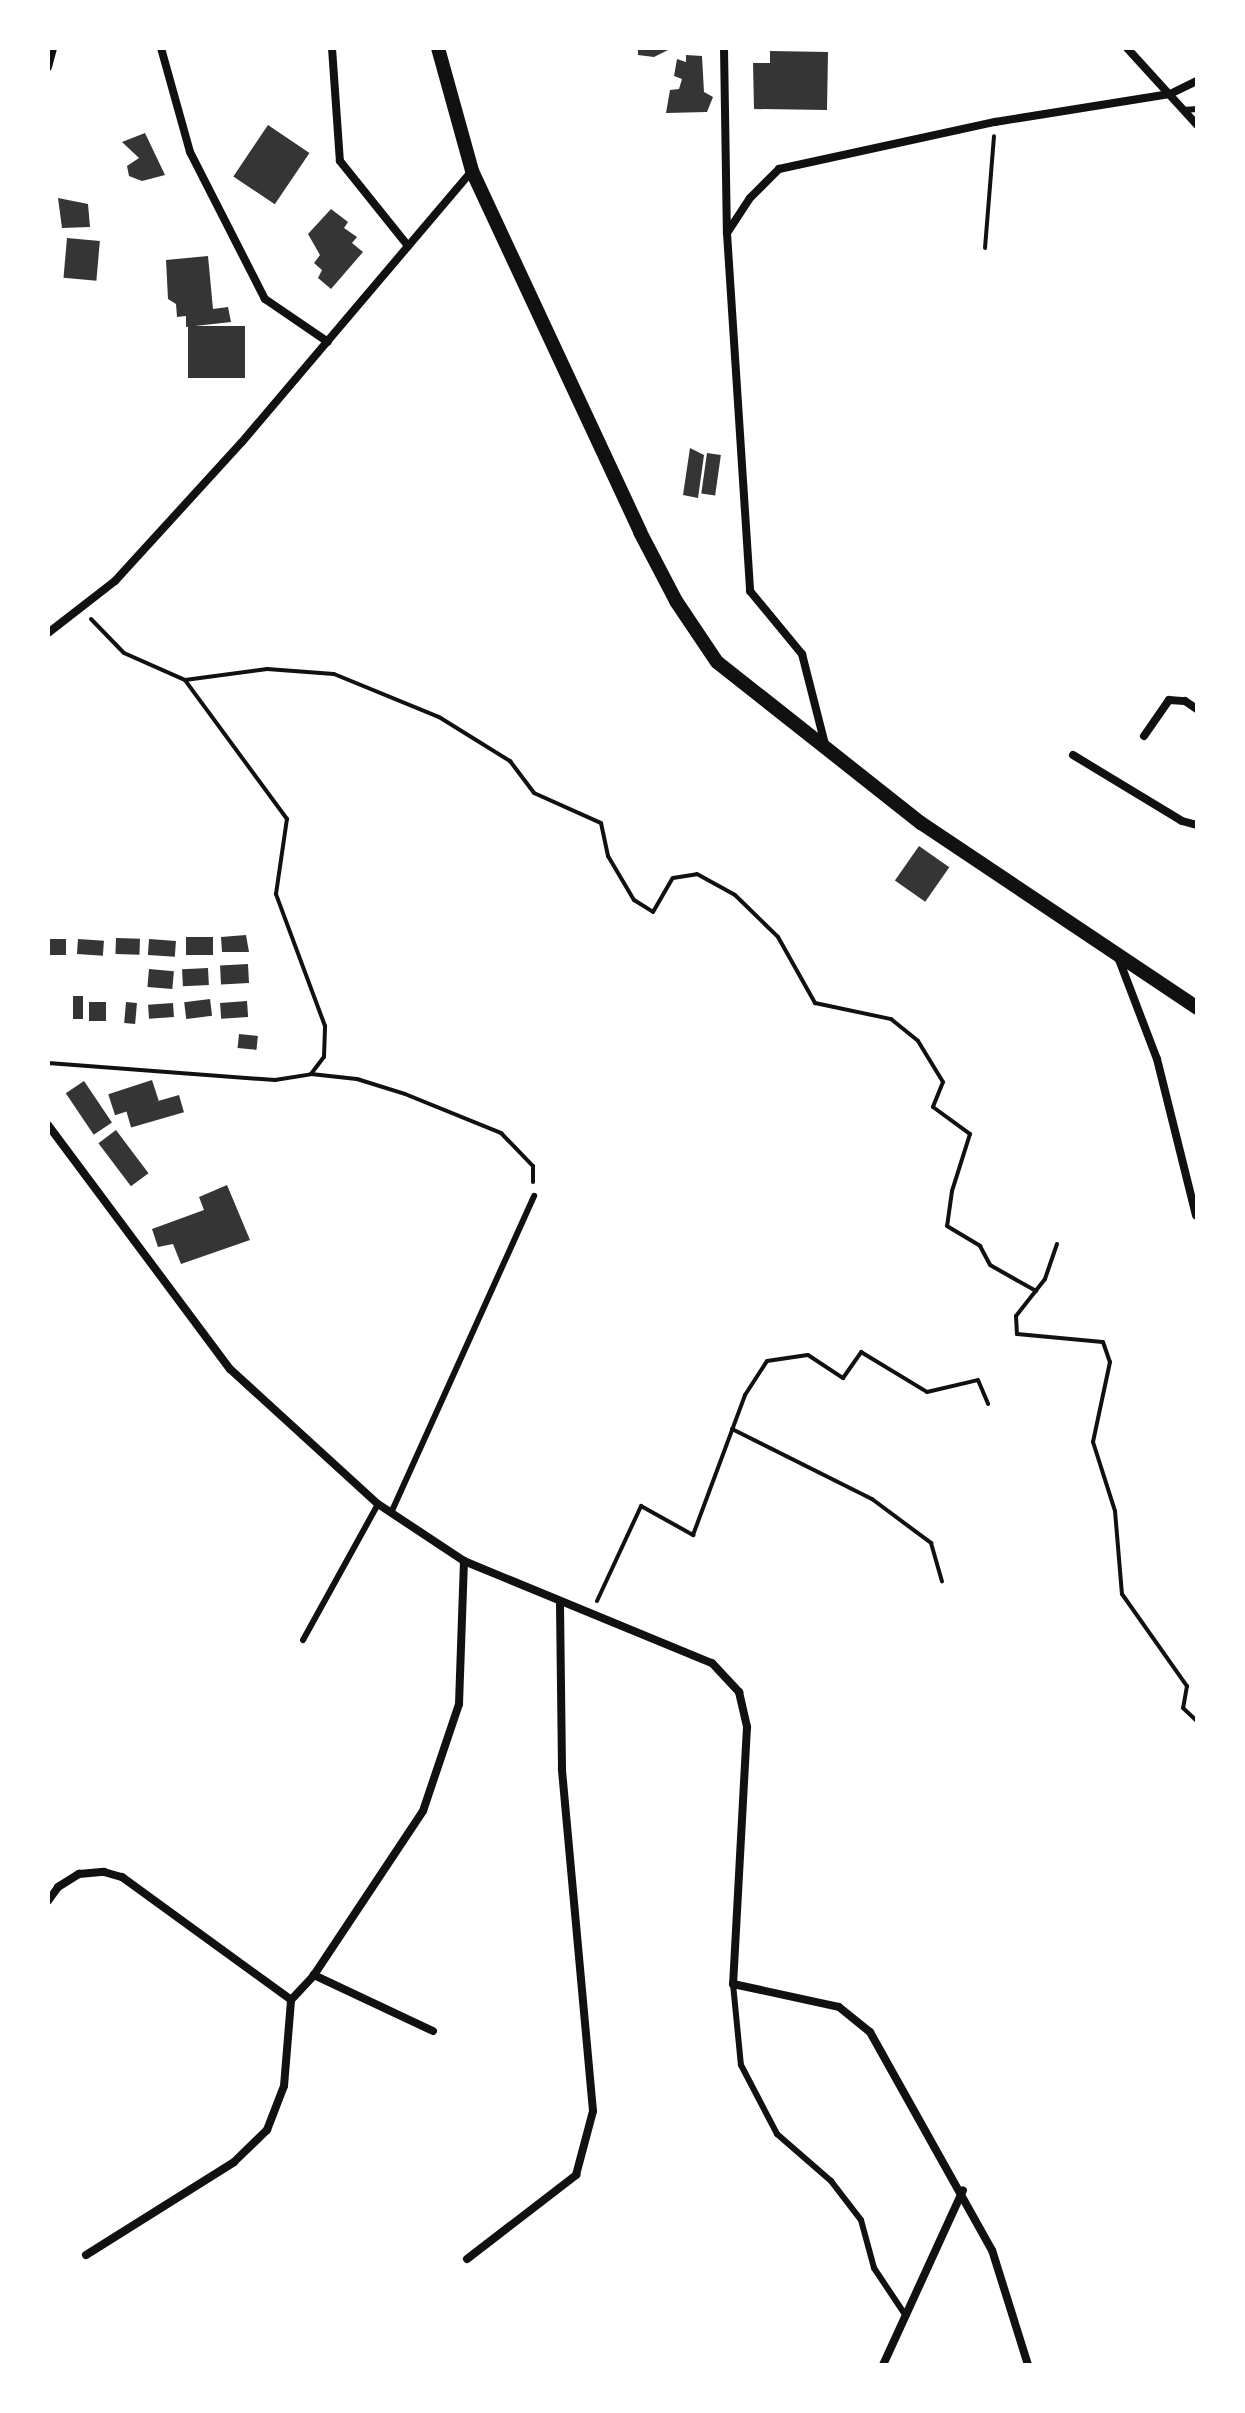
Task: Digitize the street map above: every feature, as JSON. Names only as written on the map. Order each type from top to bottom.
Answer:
[{"type":"street","points":[[48,67],[53,48]]},
{"type":"street","points":[[161,48],[190,152],[265,299],[328,342]]},
{"type":"street","points":[[332,48],[340,161],[408,246]]},
{"type":"street","points":[[438,48],[472,171],[676,601],[717,662],[921,823],[1197,1008]]},
{"type":"street","points":[[724,48],[727,233],[750,591],[802,654],[826,749]]},
{"type":"street","points":[[1127,48],[1197,125]]},
{"type":"street","points":[[727,233],[750,198],[779,169],[995,122],[1170,94],[1197,81]]},
{"type":"street","points":[[48,633],[115,581],[328,342],[472,171]]},
{"type":"street","points":[[1144,736],[1169,700],[1185,701],[1197,709]]},
{"type":"street","points":[[1073,755],[1182,821],[1197,825]]},
{"type":"street","points":[[1118,956],[1157,1059],[1196,1215]]},
{"type":"street","points":[[48,1125],[230,1369],[378,1504],[464,1561],[712,1663],[739,1692],[746,1738],[733,1984],[839,2007],[852,2014],[870,2032],[963,2190],[992,2250],[1028,2365]]},
{"type":"street","points":[[86,2255],[234,2162],[267,2130],[284,2086],[291,2000],[314,1975],[423,1811],[459,1704],[464,1561]]},
{"type":"street","points":[[467,2259],[576,2175],[593,2111],[562,1768],[560,1603]]},
{"type":"street","points":[[48,1901],[58,1887],[79,1874],[104,1872],[122,1877],[291,2000]]},
{"type":"street","points":[[314,1975],[433,2031]]},
{"type":"street","points":[[883,2365],[963,2190]]},
{"type":"lane","points":[[1184,110],[1197,109]]},
{"type":"lane","points":[[391,1513],[534,1196]]},
{"type":"lane","points":[[303,1640],[378,1504]]},
{"type":"lane","points":[[733,1984],[741,2065],[777,2134],[831,2181],[861,2220],[874,2268],[906,2316]]},
{"type":"path","points":[[985,248],[995,122]]},
{"type":"path","points":[[81,608],[124,653],[185,680],[287,819],[276,894],[325,1026],[324,1057],[311,1074]]},
{"type":"path","points":[[185,680],[267,669],[347,679],[439,717],[510,761],[534,793],[567,803],[601,823],[608,856],[634,900],[653,912],[673,878],[697,874],[735,895],[778,937],[815,1003],[891,1019],[918,1041],[943,1082],[933,1107],[970,1134],[952,1191],[947,1226],[980,1246],[990,1265],[1036,1291]]},
{"type":"path","points":[[48,1063],[275,1080],[311,1074],[393,1090],[501,1133],[533,1166],[534,1196]]},
{"type":"path","points":[[1057,1244],[1036,1291],[1016,1316],[1017,1334],[1103,1342],[1110,1362],[1093,1442],[1115,1511],[1122,1594],[1187,1686],[1183,1708],[1197,1721]]},
{"type":"path","points":[[590,1614],[641,1506],[693,1535],[745,1395],[767,1361],[808,1355],[843,1378],[861,1352],[927,1392],[978,1380],[988,1404]]},
{"type":"path","points":[[732,1429],[872,1499],[931,1543],[942,1581]]},
{"type":"building","points":[[638,48],[672,48],[654,57],[638,55]]},
{"type":"building","points":[[770,51],[828,52],[827,110],[754,109],[753,63],[770,63]]},
{"type":"building","points":[[686,55],[702,56],[704,92],[713,97],[707,112],[666,113],[670,90],[679,89],[682,79],[674,76],[677,59],[686,62]]},
{"type":"building","points":[[268,125],[309,153],[275,204],[233,176]]},
{"type":"building","points":[[145,133],[165,175],[142,181],[129,176],[127,166],[139,158],[122,142]]},
{"type":"building","points":[[58,198],[88,204],[90,227],[62,228]]},
{"type":"building","points":[[331,209],[348,222],[344,228],[357,237],[352,243],[363,252],[331,289],[318,278],[322,270],[314,263],[320,255],[308,234]]},
{"type":"building","points":[[67,238],[100,241],[96,281],[64,278]]},
{"type":"building","points":[[208,256],[213,309],[228,307],[231,322],[186,327],[186,316],[177,317],[176,304],[168,299],[166,260]]},
{"type":"building","points":[[188,326],[245,326],[245,378],[188,378]]},
{"type":"building","points":[[690,448],[704,455],[698,498],[683,495]]},
{"type":"building","points":[[707,453],[721,455],[715,496],[701,494]]},
{"type":"building","points":[[919,846],[949,867],[925,902],[895,880]]},
{"type":"building","points":[[246,935],[249,952],[222,952],[221,937]]},
{"type":"building","points":[[186,937],[213,937],[213,955],[186,955]]},
{"type":"building","points":[[116,938],[140,939],[139,955],[115,954]]},
{"type":"building","points":[[48,939],[66,939],[66,955],[48,955]]},
{"type":"building","points":[[78,939],[104,941],[103,956],[77,954]]},
{"type":"building","points":[[149,939],[176,941],[175,957],[148,955]]},
{"type":"building","points":[[248,964],[249,983],[221,984],[220,965]]},
{"type":"building","points":[[208,968],[209,985],[183,986],[182,969]]},
{"type":"building","points":[[149,969],[174,971],[172,989],[147,987]]},
{"type":"building","points":[[73,996],[83,996],[83,1019],[73,1019]]},
{"type":"building","points":[[210,999],[212,1016],[186,1019],[184,1002]]},
{"type":"building","points":[[247,1001],[248,1017],[221,1019],[220,1003]]},
{"type":"building","points":[[89,1002],[106,1002],[106,1021],[89,1021]]},
{"type":"building","points":[[126,1002],[137,1003],[135,1024],[124,1023]]},
{"type":"building","points":[[173,1003],[174,1017],[149,1019],[148,1005]]},
{"type":"building","points":[[239,1034],[258,1036],[256,1050],[238,1048]]},
{"type":"building","points":[[152,1080],[159,1101],[115,1115],[108,1094]]},
{"type":"building","points":[[84,1081],[112,1122],[94,1135],[66,1093]]},
{"type":"building","points":[[179,1095],[184,1112],[131,1127],[126,1110]]},
{"type":"building","points":[[116,1130],[148,1173],[131,1186],[98,1143]]},
{"type":"building","points":[[227,1185],[250,1240],[181,1264],[173,1244],[158,1247],[152,1229],[204,1210],[199,1197]]}]
